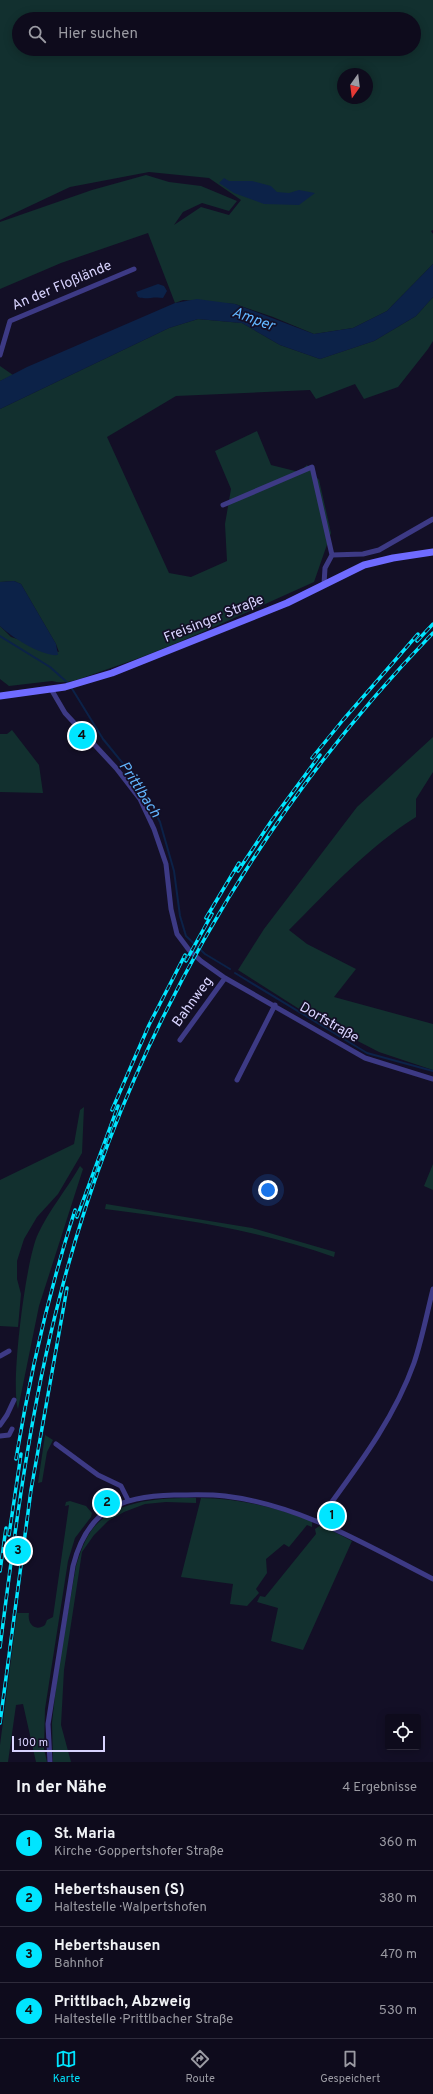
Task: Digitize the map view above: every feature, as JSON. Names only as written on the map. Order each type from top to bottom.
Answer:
[{"type":"main road","name":"Freisinger Straße","points":[[0,696],[51,689],[112,673],[218,632],[287,603],[364,565],[393,558],[433,552]]},
{"type":"street","name":"An der Floßlände","points":[[0,355],[10,321],[134,269]]},
{"type":"street","points":[[223,505],[312,467],[332,555],[324,568],[324,584]]},
{"type":"street","points":[[332,555],[363,554],[379,550],[433,519]]},
{"type":"street","name":"Dorfstraße","points":[[51,689],[65,713],[116,768],[140,799],[156,834],[166,864],[171,909],[177,934],[182,943],[197,957],[225,978],[275,1005],[365,1058],[433,1079]]},
{"type":"street","name":"Bahnweg","points":[[180,1040],[225,978]]},
{"type":"street","points":[[237,1080],[275,1005]]},
{"type":"street","points":[[318,1521],[366,1456],[405,1386],[414,1362],[433,1289]]},
{"type":"street","points":[[0,1356],[9,1351]]},
{"type":"street","points":[[0,1425],[7,1416],[14,1400]]},
{"type":"street","points":[[0,1436],[9,1435],[12,1429]]},
{"type":"street","points":[[56,1444],[98,1475],[121,1486],[128,1500]]},
{"type":"street","points":[[50,1762],[48,1724],[75,1557],[83,1536],[99,1516],[115,1505],[128,1500],[154,1495],[224,1495],[281,1507],[318,1521],[433,1579]]},
{"type":"green space","points":[[0,0],[433,0],[433,230],[431,231],[433,234],[433,264],[387,311],[353,328],[314,334],[273,317],[235,304],[183,300],[175,303],[148,233],[61,263],[0,289],[0,222],[92,190],[146,175],[169,182],[201,186],[237,201],[229,211],[202,203],[183,212],[174,225],[201,207],[229,215],[241,200],[209,178],[149,172],[70,187],[0,220]]},
{"type":"green space","points":[[433,297],[433,341],[398,387],[364,399],[355,384],[316,399],[310,390],[176,396],[107,437],[169,573],[191,577],[227,561],[225,524],[231,489],[215,451],[257,431],[271,465],[299,472],[307,465],[319,480],[331,533],[314,582],[183,640],[129,662],[77,680],[64,682],[52,681],[9,686],[0,679],[0,626],[11,637],[59,652],[56,644],[21,584],[14,581],[0,582],[0,409],[169,328],[198,319],[242,323],[280,345],[320,359],[374,341],[416,316]]},
{"type":"green space","points":[[0,366],[13,375],[0,381]]},
{"type":"green space","points":[[12,730],[39,765],[43,793],[0,792],[0,734],[7,734]]},
{"type":"green space","points":[[433,737],[433,772],[416,799],[416,817],[365,855],[289,930],[307,944],[356,969],[334,997],[433,1024],[433,1070],[379,1052],[315,1019],[238,970],[264,929],[357,807]]},
{"type":"green space","points":[[84,1107],[82,1153],[58,1194],[37,1217],[24,1239],[17,1261],[17,1279],[21,1294],[18,1327],[0,1326],[0,1180],[74,1144],[80,1110]]},
{"type":"green space","points":[[433,1164],[433,1190],[424,1186]]},
{"type":"green space","points":[[80,1166],[83,1169],[39,1306],[18,1409],[16,1396],[16,1375],[20,1322],[33,1247],[47,1216]]},
{"type":"green space","points":[[106,1204],[252,1228],[335,1252],[334,1257],[278,1240],[221,1227],[192,1221],[105,1209]]},
{"type":"green space","points":[[45,1435],[53,1440],[47,1452],[42,1482],[38,1483]]},
{"type":"green space","points":[[196,1498],[196,1503],[166,1502],[145,1504],[124,1512],[108,1521],[94,1535],[82,1552],[64,1670],[61,1725],[71,1762],[53,1762],[52,1723],[58,1669],[76,1566],[88,1536],[94,1527],[104,1518],[128,1506],[155,1500]]},
{"type":"green space","points":[[201,1498],[215,1498],[244,1502],[285,1512],[312,1521],[312,1527],[307,1525],[289,1547],[284,1544],[266,1559],[267,1573],[256,1589],[259,1593],[247,1606],[230,1604],[233,1584],[181,1577]]},
{"type":"green space","points":[[70,1501],[86,1506],[92,1513],[91,1517],[75,1538],[68,1561],[45,1709],[44,1749],[47,1762],[36,1762],[23,1704],[16,1705],[8,1762],[0,1762],[0,1745],[17,1613],[29,1613],[29,1620],[32,1626],[38,1628],[45,1625],[47,1620],[53,1617],[69,1505],[65,1506],[66,1502]]},
{"type":"green space","points":[[321,1525],[352,1541],[303,1650],[271,1641],[278,1608],[257,1602],[260,1596],[265,1597],[316,1534],[315,1529]]},
{"type":"water","points":[[224,178],[229,181],[252,181],[271,186],[277,192],[289,193],[299,190],[315,193],[299,205],[264,204],[234,193],[219,183]]},
{"type":"water","name":"Amper","points":[[433,264],[433,297],[416,316],[374,341],[320,359],[280,345],[242,323],[198,319],[169,328],[0,409],[0,381],[27,367],[175,303],[197,299],[235,304],[314,334],[353,328],[387,311]]},
{"type":"water","points":[[158,284],[164,286],[167,291],[163,298],[138,297],[136,292]]},
{"type":"water","points":[[14,581],[21,584],[56,644],[58,655],[52,655],[36,650],[0,626],[0,582]]},
{"type":"waterway","name":"Prittlbach","points":[[0,636],[50,667],[69,684]]},
{"type":"waterway","name":"Prittlbach","points":[[71,687],[103,739],[134,777],[148,798],[160,822],[174,871],[180,916],[186,936],[205,954],[230,969]]},
{"type":"waterway","name":"Prittlbach","points":[[235,973],[367,1053],[433,1071]]},
{"type":"railway","points":[[417,641],[433,624]]},
{"type":"railway","points":[[0,1647],[24,1470],[49,1339],[87,1204],[120,1114],[159,1025],[204,940],[254,858],[309,779],[369,704],[433,633]]},
{"type":"railway","points":[[312,758],[418,634]]},
{"type":"railway","points":[[238,871],[272,820],[320,755]]},
{"type":"railway","points":[[206,918],[239,863]]},
{"type":"railway","points":[[186,961],[212,914]]},
{"type":"railway","points":[[112,1110],[149,1025],[185,955]]},
{"type":"railway","points":[[77,1217],[118,1106]]},
{"type":"railway","points":[[16,1459],[27,1396],[41,1333],[75,1210]]},
{"type":"railway","points":[[0,1723],[31,1490],[67,1288]]},
{"type":"railway","points":[[9,1535],[21,1454]]},
{"type":"railway","points":[[0,1571],[6,1528]]},
{"type":"place","name":"Prittlbach, Abzweig","points":[[82,736]]},
{"type":"place","name":"Hebertshausen (S)","points":[[107,1503]]},
{"type":"place","name":"St. Maria","points":[[332,1516]]},
{"type":"place","name":"Hebertshausen","points":[[18,1551]]}]
